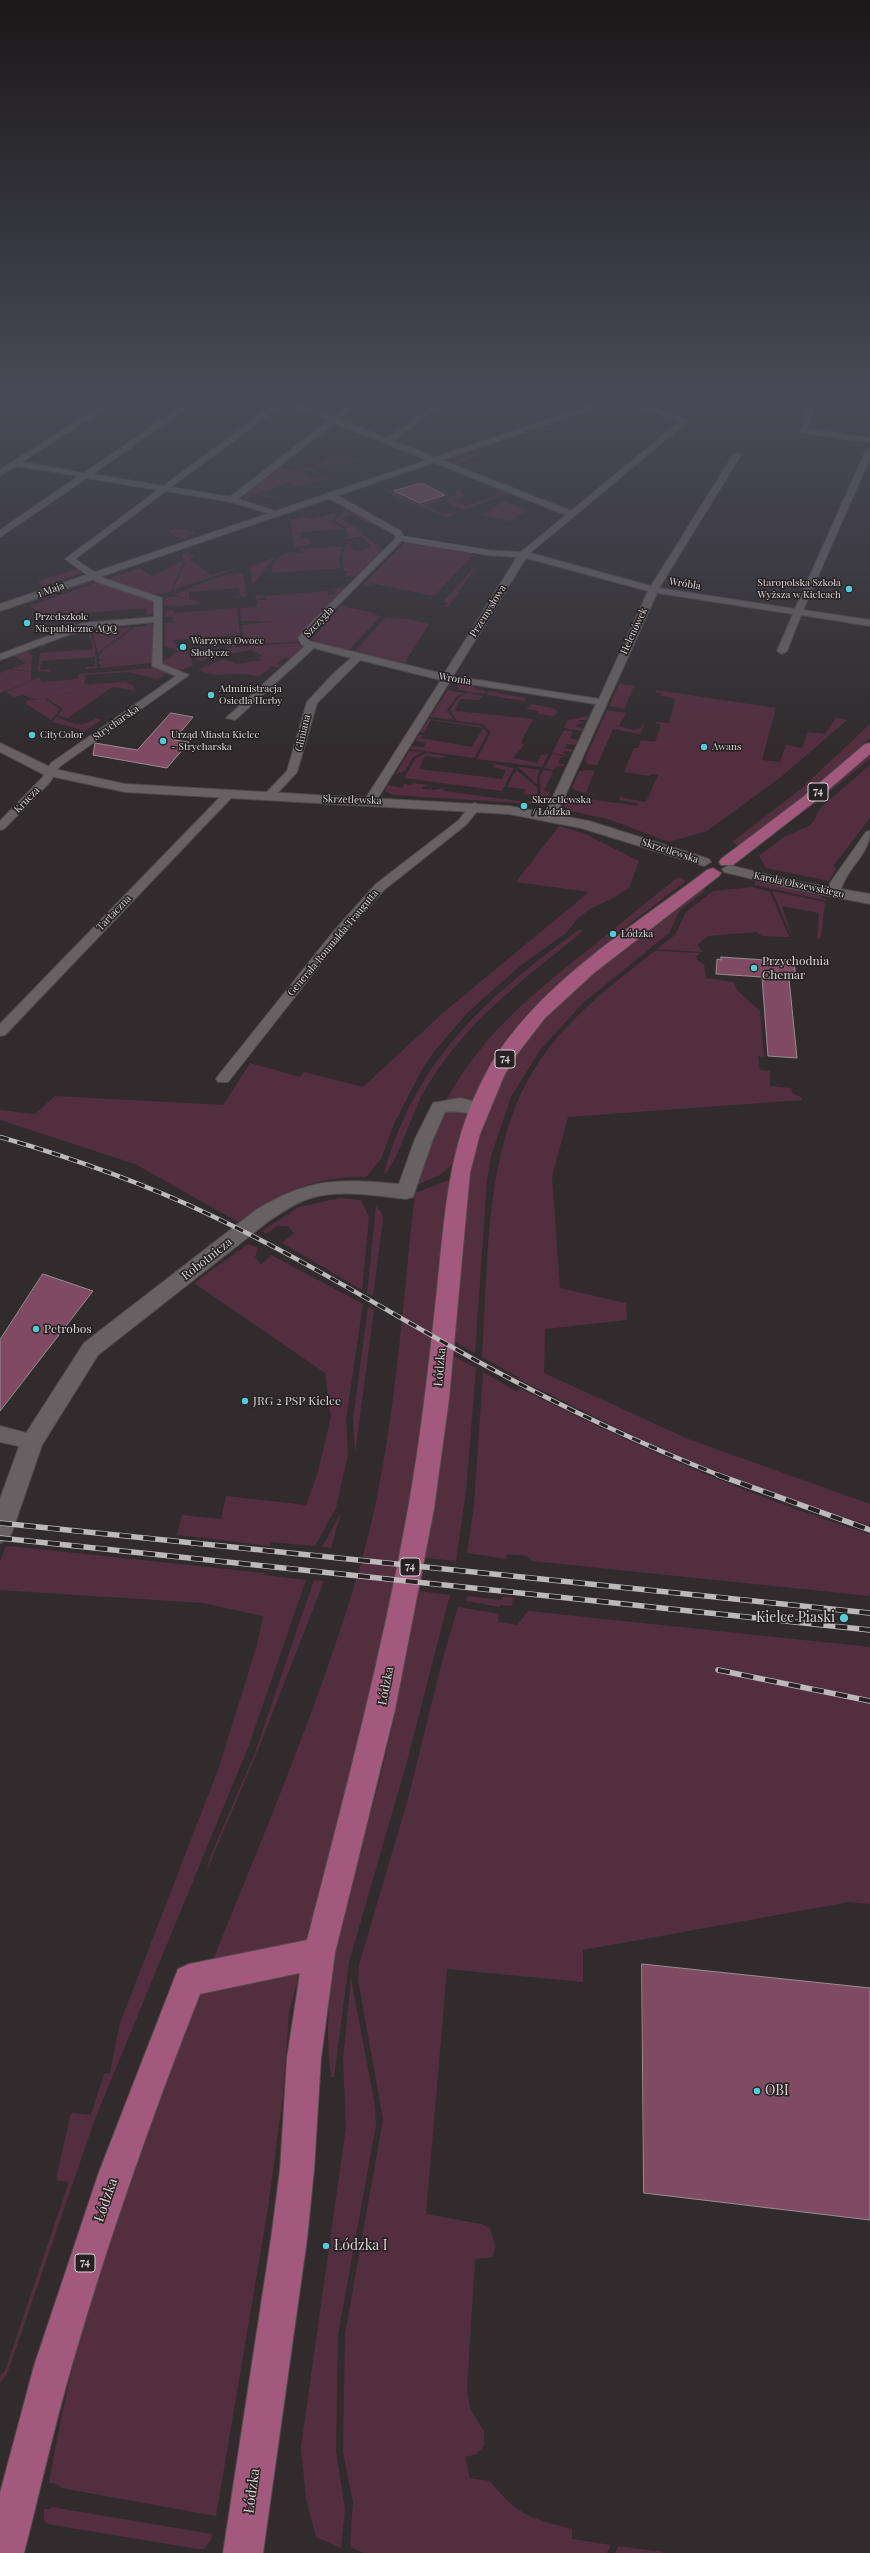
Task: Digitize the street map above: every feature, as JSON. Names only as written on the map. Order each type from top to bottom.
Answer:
[{"type":"main road","name":"Łódzka","points":[[243,2553],[290,2231],[297,2170],[304,2058],[319,1953],[381,1710],[421,1509],[437,1399],[460,1173],[479,1108],[508,1053],[538,1014],[588,969],[718,867],[813,796],[870,747]]},
{"type":"main road","name":"Łódzka","points":[[4,2553],[53,2366],[99,2220],[142,2096],[189,1980],[319,1953]]},
{"type":"street","points":[[0,534],[27,515]]},
{"type":"street","points":[[0,657],[83,626],[159,619],[160,602],[157,598],[106,583],[92,576],[69,559],[128,515]]},
{"type":"street","name":"1 Maja","points":[[0,608],[272,515]]},
{"type":"street","name":"Wróbla","points":[[364,515],[403,538],[485,552],[523,555],[654,590],[870,623]]},
{"type":"street","name":"Przemysłowa","points":[[370,801],[523,555],[569,515]]},
{"type":"street","name":"Helenówek","points":[[550,816],[600,702],[654,590],[700,515]]},
{"type":"street","points":[[782,651],[839,515]]},
{"type":"street","name":"Szczygla","points":[[232,718],[311,646],[303,642],[304,636],[403,538]]},
{"type":"street","name":"Strycharska","points":[[50,772],[55,766],[184,675],[157,666],[159,619]]},
{"type":"street","name":"Wronia","points":[[311,646],[446,678],[600,702]]},
{"type":"street","name":"Gliniana","points":[[269,796],[292,772],[306,717],[312,702],[334,676],[358,657]]},
{"type":"street","name":"Skrzetlewska","points":[[1,748],[50,772],[125,788],[475,806],[550,816],[584,824],[718,867]]},
{"type":"street","name":"Krucza","points":[[0,827],[46,780],[50,772]]},
{"type":"street","name":"Tartaczna","points":[[0,1032],[229,794]]},
{"type":"street","name":"Generała Romualda Traugutta","points":[[223,1079],[336,935],[375,892],[463,822],[475,806]]},
{"type":"street","points":[[834,893],[836,883],[870,834]]},
{"type":"street","name":"Karola Olszewskiego","points":[[718,867],[834,893],[870,899]]},
{"type":"street","name":"Robotnicza","points":[[0,1532],[32,1441],[91,1349],[263,1214],[311,1191],[358,1188],[406,1192],[424,1139],[439,1106],[460,1104],[479,1108]]},
{"type":"street","points":[[0,1434],[32,1441]]},
{"type":"shaded area","points":[[326,515],[336,515],[331,521],[344,529],[300,532],[302,538],[310,538],[306,539],[310,540],[311,544],[295,547],[290,520],[304,517],[310,519]]},
{"type":"shaded area","points":[[340,515],[352,515],[341,518],[363,532],[359,533],[384,550],[359,576],[346,577],[345,573],[350,572],[344,571],[342,554],[347,544],[352,543],[348,545],[355,551],[363,551],[371,545],[361,536],[341,540],[349,536],[346,528],[334,520]]},
{"type":"shaded area","points":[[353,515],[357,515],[375,524],[367,523]]},
{"type":"shaded area","points":[[484,515],[519,515],[510,521]]},
{"type":"shaded area","points":[[178,528],[196,533],[181,539],[167,531]]},
{"type":"shaded area","points":[[405,542],[474,554],[434,596],[371,583],[368,586],[364,584]]},
{"type":"shaded area","points":[[342,547],[339,559],[341,568],[273,573],[271,565],[284,554],[291,552],[304,552],[299,550],[301,549]]},
{"type":"shaded area","points":[[188,552],[194,556],[190,560],[211,575],[244,566],[173,590],[185,564],[181,554]]},
{"type":"shaded area","points":[[275,557],[254,583],[252,583],[250,567]]},
{"type":"shaded area","points":[[181,560],[183,564],[171,591],[155,594],[137,592],[105,580],[139,568],[152,576],[181,562]]},
{"type":"shaded area","points":[[477,565],[448,607],[445,607],[448,603],[442,601],[444,601]]},
{"type":"shaded area","points":[[75,568],[83,573],[42,586],[38,581],[75,570]]},
{"type":"shaded area","points":[[240,573],[243,574],[246,591],[243,593],[246,593],[247,597],[228,598],[240,596],[239,588],[189,592],[189,599],[173,595],[222,576]]},
{"type":"shaded area","points":[[90,581],[95,581],[26,604],[27,603]]},
{"type":"shaded area","points":[[98,582],[143,595],[156,602],[156,613],[147,616],[146,608],[72,614],[72,622],[80,623],[66,624],[61,616],[48,617],[29,606]]},
{"type":"shaded area","points":[[344,587],[347,588],[297,638],[296,642],[244,644],[242,625],[274,621],[241,621],[240,608],[257,607],[256,604],[259,603],[256,600],[267,600],[266,597],[256,599],[255,595],[265,596],[327,591],[328,595],[335,594],[335,590],[329,590]]},
{"type":"shaded area","points":[[171,596],[199,601],[200,604],[171,607],[164,604],[164,599]]},
{"type":"shaded area","points":[[341,606],[375,613],[375,615],[381,616],[348,651],[318,644],[312,639]]},
{"type":"shaded area","points":[[237,608],[241,644],[228,647],[228,645],[236,644],[237,635],[174,640],[178,649],[186,648],[186,650],[178,651],[165,646],[165,622],[174,623],[173,617],[164,617],[167,611],[173,610],[174,613]]},
{"type":"shaded area","points":[[386,617],[409,619],[429,624],[404,664],[354,652]]},
{"type":"shaded area","points":[[147,622],[155,625],[153,663],[99,668],[102,665],[99,665],[99,662],[102,659],[99,659],[99,655],[103,650],[135,627],[147,626]]},
{"type":"shaded area","points":[[132,627],[98,653],[92,631]]},
{"type":"shaded area","points":[[81,629],[81,632],[90,631],[95,647],[97,668],[86,669],[86,667],[95,666],[95,657],[41,661],[40,670],[49,669],[50,672],[38,671],[40,653],[94,649],[88,632],[62,638],[46,644],[40,650],[42,644]]},
{"type":"shaded area","points":[[297,643],[304,648],[294,658],[285,658],[276,663],[285,666],[278,667],[283,669],[271,666],[268,668],[279,672],[268,669],[258,677],[243,674],[210,674],[199,669],[224,659],[236,664],[262,660],[257,657],[263,656],[252,650],[227,654],[227,648]]},
{"type":"shaded area","points":[[220,649],[219,655],[201,661],[196,659],[195,651]]},
{"type":"shaded area","points":[[25,650],[32,654],[31,671],[12,669],[26,663],[12,655]]},
{"type":"shaded area","points":[[188,651],[193,665],[185,669],[174,669],[162,662],[177,652]]},
{"type":"shaded area","points":[[154,668],[168,672],[158,679],[128,672],[86,675],[84,684],[92,684],[58,696],[40,699],[31,698],[24,695],[14,697],[6,692],[40,677],[41,682],[77,679],[79,674]]},
{"type":"shaded area","points":[[9,669],[31,672],[31,681],[0,693],[0,673]]},
{"type":"shaded area","points":[[124,682],[133,685],[135,690],[125,697],[134,690],[114,687],[109,689],[68,718],[85,724],[58,715],[63,709],[48,699],[94,684]]},
{"type":"shaded area","points":[[457,683],[474,686],[476,689],[486,691],[484,694],[459,690]]},
{"type":"shaded area","points":[[619,684],[634,686],[624,709],[609,706]]},
{"type":"shaded area","points":[[448,690],[465,693],[457,696],[447,710],[454,720],[430,717]]},
{"type":"shaded area","points":[[656,690],[776,708],[762,760],[780,762],[786,745],[802,748],[808,732],[825,734],[836,718],[847,720],[781,777],[707,831],[669,842],[608,819],[566,810],[564,805],[568,796],[637,806],[638,803],[619,800],[620,797],[646,802],[658,775],[650,774],[649,776],[624,772],[634,748],[638,748],[641,740],[655,742],[661,725],[654,722],[669,723],[675,701],[671,697],[660,696],[661,693],[656,693]]},
{"type":"shaded area","points":[[488,691],[526,698],[524,701],[487,695]]},
{"type":"shaded area","points":[[468,693],[482,696],[479,700],[460,699],[455,711],[533,719],[521,742],[524,745],[513,758],[537,763],[541,755],[548,754],[542,767],[477,759],[491,732],[483,724],[457,721],[450,710],[459,697]]},
{"type":"shaded area","points":[[45,699],[60,709],[51,720],[25,703],[28,700]]},
{"type":"shaded area","points":[[532,704],[555,709],[558,712],[554,716],[538,714],[538,711],[526,709]]},
{"type":"shaded area","points":[[607,710],[626,713],[619,726],[634,730],[641,728],[645,722],[640,734],[613,729],[597,765],[587,764],[585,759]]},
{"type":"shaded area","points":[[588,716],[587,720],[578,721],[585,723],[577,724],[576,727],[583,728],[582,731],[564,728],[568,720]]},
{"type":"shaded area","points":[[56,717],[76,724],[85,724],[96,718],[101,720],[82,733],[79,729],[52,722]]},
{"type":"shaded area","points":[[429,719],[481,726],[483,728],[431,720],[424,732],[420,732]]},
{"type":"shaded area","points":[[870,724],[870,738],[803,797],[739,846],[732,842],[801,789]]},
{"type":"shaded area","points":[[483,728],[488,733],[474,758],[410,749],[412,746],[424,747],[426,743],[415,741],[419,735],[423,735],[421,738],[472,747]]},
{"type":"shaded area","points":[[564,730],[581,733],[573,732],[570,738],[578,740],[575,745],[567,744],[565,748],[572,749],[572,752],[564,751],[563,753],[570,756],[552,753]]},
{"type":"shaded area","points":[[409,751],[423,752],[413,757],[405,771],[396,774]]},
{"type":"shaded area","points":[[426,753],[447,756],[441,758],[425,756],[419,769],[502,779],[506,770],[493,767],[495,765],[491,763],[514,768],[502,791],[404,778],[416,758]]},
{"type":"shaded area","points":[[552,754],[568,757],[561,757],[558,763],[565,765],[555,767],[553,770],[545,768]]},
{"type":"shaded area","points":[[870,755],[870,759],[808,809],[813,804]]},
{"type":"shaded area","points":[[870,765],[870,818],[834,865],[836,869],[829,881],[766,868],[759,856],[784,837],[807,827],[813,822],[820,808]]},
{"type":"shaded area","points":[[518,767],[540,770],[537,777],[537,784]]},
{"type":"shaded area","points":[[516,770],[537,787],[537,796],[524,794],[525,789],[507,787]]},
{"type":"shaded area","points":[[543,770],[553,772],[544,790],[550,793],[549,796],[541,796],[540,777]]},
{"type":"shaded area","points":[[579,771],[595,771],[586,792],[600,796],[576,791],[572,788]]},
{"type":"shaded area","points":[[412,783],[429,785],[422,787],[423,789],[435,790],[449,787],[443,789],[444,791],[526,802],[537,799],[535,804],[393,795],[385,791],[387,785],[403,788],[404,784],[411,785]]},
{"type":"shaded area","points":[[559,826],[583,833],[639,861],[629,888],[615,897],[590,909],[578,918],[566,933],[520,966],[467,1013],[433,1053],[420,1073],[394,1124],[381,1159],[366,1177],[347,1177],[314,1183],[298,1188],[268,1203],[238,1222],[135,1164],[0,1120],[0,1110],[35,1114],[55,1096],[223,1105],[250,1063],[300,1077],[304,1072],[363,1087],[444,1012],[589,892],[516,882]]},
{"type":"shaded area","points":[[678,877],[686,881],[615,935],[524,1019],[510,1038],[469,1109],[453,1164],[440,1175],[417,1185],[428,1143],[437,1119],[468,1065],[486,1042],[506,1020],[550,980]]},
{"type":"shaded area","points":[[755,881],[821,896],[827,901],[755,885]]},
{"type":"shaded area","points":[[753,887],[770,892],[789,937],[762,936],[757,932],[708,936],[697,945],[703,952],[657,949],[675,935],[686,912],[713,891]]},
{"type":"shaded area","points":[[704,888],[705,891],[680,910],[669,933],[583,1003],[540,1050],[511,1097],[491,1156],[487,1180],[475,1353],[452,1340],[471,1169],[479,1133],[494,1093],[516,1057],[541,1024],[570,994],[602,965]]},
{"type":"shaded area","points":[[772,891],[825,902],[821,938],[817,939],[819,913],[782,906],[792,937]]},
{"type":"shaded area","points":[[580,929],[583,931],[495,1004],[457,1045],[439,1068],[423,1093],[399,1150],[389,1169],[384,1174],[398,1133],[415,1097],[435,1064],[459,1034],[515,979]]},
{"type":"shaded area","points":[[655,951],[700,953],[696,957],[698,961],[704,964],[706,978],[734,982],[737,990],[760,1011],[764,1057],[758,1056],[760,1070],[770,1071],[770,1086],[791,1088],[793,1094],[801,1097],[802,1100],[568,1117],[552,1177],[560,1288],[626,1303],[627,1320],[545,1329],[544,1373],[688,1439],[870,1504],[870,1526],[804,1504],[691,1461],[638,1438],[518,1379],[518,1377],[482,1357],[493,1200],[499,1162],[509,1124],[523,1089],[543,1056],[581,1012]]},
{"type":"shaded area","points":[[451,1179],[415,1499],[384,1644],[289,2013],[283,2095],[268,2208],[216,2516],[61,2488],[59,2485],[49,2483],[55,2448],[87,2309],[117,2207],[183,2036],[310,1717],[354,1587],[367,1539],[387,1441],[400,1342],[415,1193]]},
{"type":"shaded area","points":[[340,1198],[361,1200],[369,1217],[362,1290],[282,1243],[294,1233],[288,1226],[277,1226],[266,1234],[262,1231],[299,1207]]},
{"type":"shaded area","points":[[376,1206],[381,1212],[383,1219],[373,1296],[367,1293]]},
{"type":"shaded area","points":[[248,1244],[258,1248],[255,1257],[261,1265],[271,1255],[363,1304],[346,1419],[348,1454],[336,1508],[315,1546],[271,1542],[270,1546],[177,1535],[182,1515],[221,1519],[226,1496],[306,1505],[317,1475],[331,1417],[325,1373],[194,1283]]},
{"type":"shaded area","points":[[368,1307],[374,1310],[355,1453],[353,1419]]},
{"type":"shaded area","points":[[452,1355],[476,1368],[466,1491],[456,1561],[425,1558],[439,1480]]},
{"type":"shaded area","points":[[483,1372],[518,1392],[519,1388],[605,1430],[735,1486],[870,1534],[870,1596],[532,1561],[527,1556],[507,1554],[506,1559],[467,1553],[474,1506]]},
{"type":"shaded area","points":[[341,1513],[331,1548],[322,1547]]},
{"type":"shaded area","points":[[9,1546],[264,1573],[264,1575],[306,1580],[249,1745],[95,2119],[7,2374],[0,2383],[0,2376],[5,2371],[69,2182],[56,2180],[70,2116],[72,2113],[91,2115],[104,2074],[110,2073],[120,2023],[218,1770],[257,1645],[263,1616],[203,1603],[0,1590],[0,1562],[5,1547]]},
{"type":"shaded area","points":[[314,1580],[324,1581],[260,1745],[206,1872],[211,1855],[255,1753]]},
{"type":"shaded area","points":[[419,1591],[450,1595],[406,1765],[349,1962],[334,2077],[331,2077],[328,2038],[329,2000],[334,1962],[341,1924],[381,1775]]},
{"type":"shaded area","points":[[467,1596],[501,1600],[502,1597],[513,1597],[512,1606],[500,1605],[500,1607],[466,1601]]},
{"type":"shaded area","points":[[458,1607],[499,1614],[498,1622],[517,1625],[528,1611],[870,1647],[870,1904],[849,1902],[583,1950],[583,1982],[447,1969],[426,2214],[481,2224],[490,2228],[495,2246],[493,2256],[475,2260],[467,2389],[470,2409],[484,2431],[484,2446],[477,2454],[465,2457],[470,2478],[490,2481],[509,2502],[526,2514],[545,2522],[572,2529],[572,2539],[611,2545],[607,2553],[364,2553],[350,2547],[353,2502],[343,2452],[345,2334],[383,2119],[358,1980],[359,1965],[408,1799],[441,1665]]},
{"type":"shaded area","points":[[351,1978],[375,2106],[376,2125],[338,2335],[336,2451],[345,2509],[341,2548],[316,2537],[306,2499],[301,2447],[346,2127],[343,2059]]},
{"type":"shaded area","points":[[52,2507],[212,2534],[211,2540],[204,2549],[198,2549],[47,2524],[44,2519],[44,2509],[51,2509]]},
{"type":"shaded area","points":[[618,2546],[663,2552],[663,2553],[615,2553]]},
{"type":"building","name":"Urząd Miasta Kielce - Strycharska","points":[[171,713],[193,717],[174,740],[189,742],[167,768],[93,755],[95,743],[137,750]]},
{"type":"building","points":[[721,957],[794,962],[796,979],[789,979],[797,1058],[768,1056],[762,977],[716,974],[717,959],[721,960]]},
{"type":"building","name":"Petrobos","points":[[43,1274],[93,1291],[0,1411],[0,1340]]},
{"type":"building","name":"OBI","points":[[642,1964],[870,1988],[870,2220],[644,2193]]},
{"type":"railway","points":[[0,1137],[107,1172],[185,1203],[246,1232],[488,1367],[545,1397],[632,1438],[721,1476]]},
{"type":"railway","points":[[718,1475],[870,1530]]},
{"type":"railway","points":[[0,1523],[870,1613]]},
{"type":"railway","points":[[0,1538],[870,1630]]},
{"type":"railway","points":[[718,1670],[870,1701]]},
{"type":"place","name":"Staropolska Szkoła Wyższa w Kielcach","points":[[849,589]]},
{"type":"place","name":"Przedszkole Niepubliczne AQQ","points":[[27,623]]},
{"type":"place","name":"Warzywa Owoce Słodycze","points":[[183,647]]},
{"type":"place","name":"Administracja Osiedla Herby","points":[[211,695]]},
{"type":"place","name":"CityColor","points":[[32,735]]},
{"type":"place","name":"Urząd Miasta Kielce - Strycharska","points":[[163,741]]},
{"type":"place","name":"Awans","points":[[704,747]]},
{"type":"place","name":"Skrzetlewska / Łódzka","points":[[524,806]]},
{"type":"place","name":"Łódzka","points":[[613,934]]},
{"type":"place","name":"Przychodnia Chemar","points":[[754,968]]},
{"type":"place","name":"Petrobos","points":[[36,1329]]},
{"type":"place","name":"JRG 2 PSP Kielce","points":[[245,1401]]},
{"type":"place","name":"Kielce Piaski","points":[[844,1618]]},
{"type":"place","name":"OBI","points":[[757,2091]]},
{"type":"place","name":"Łódzka I","points":[[326,2246]]}]
